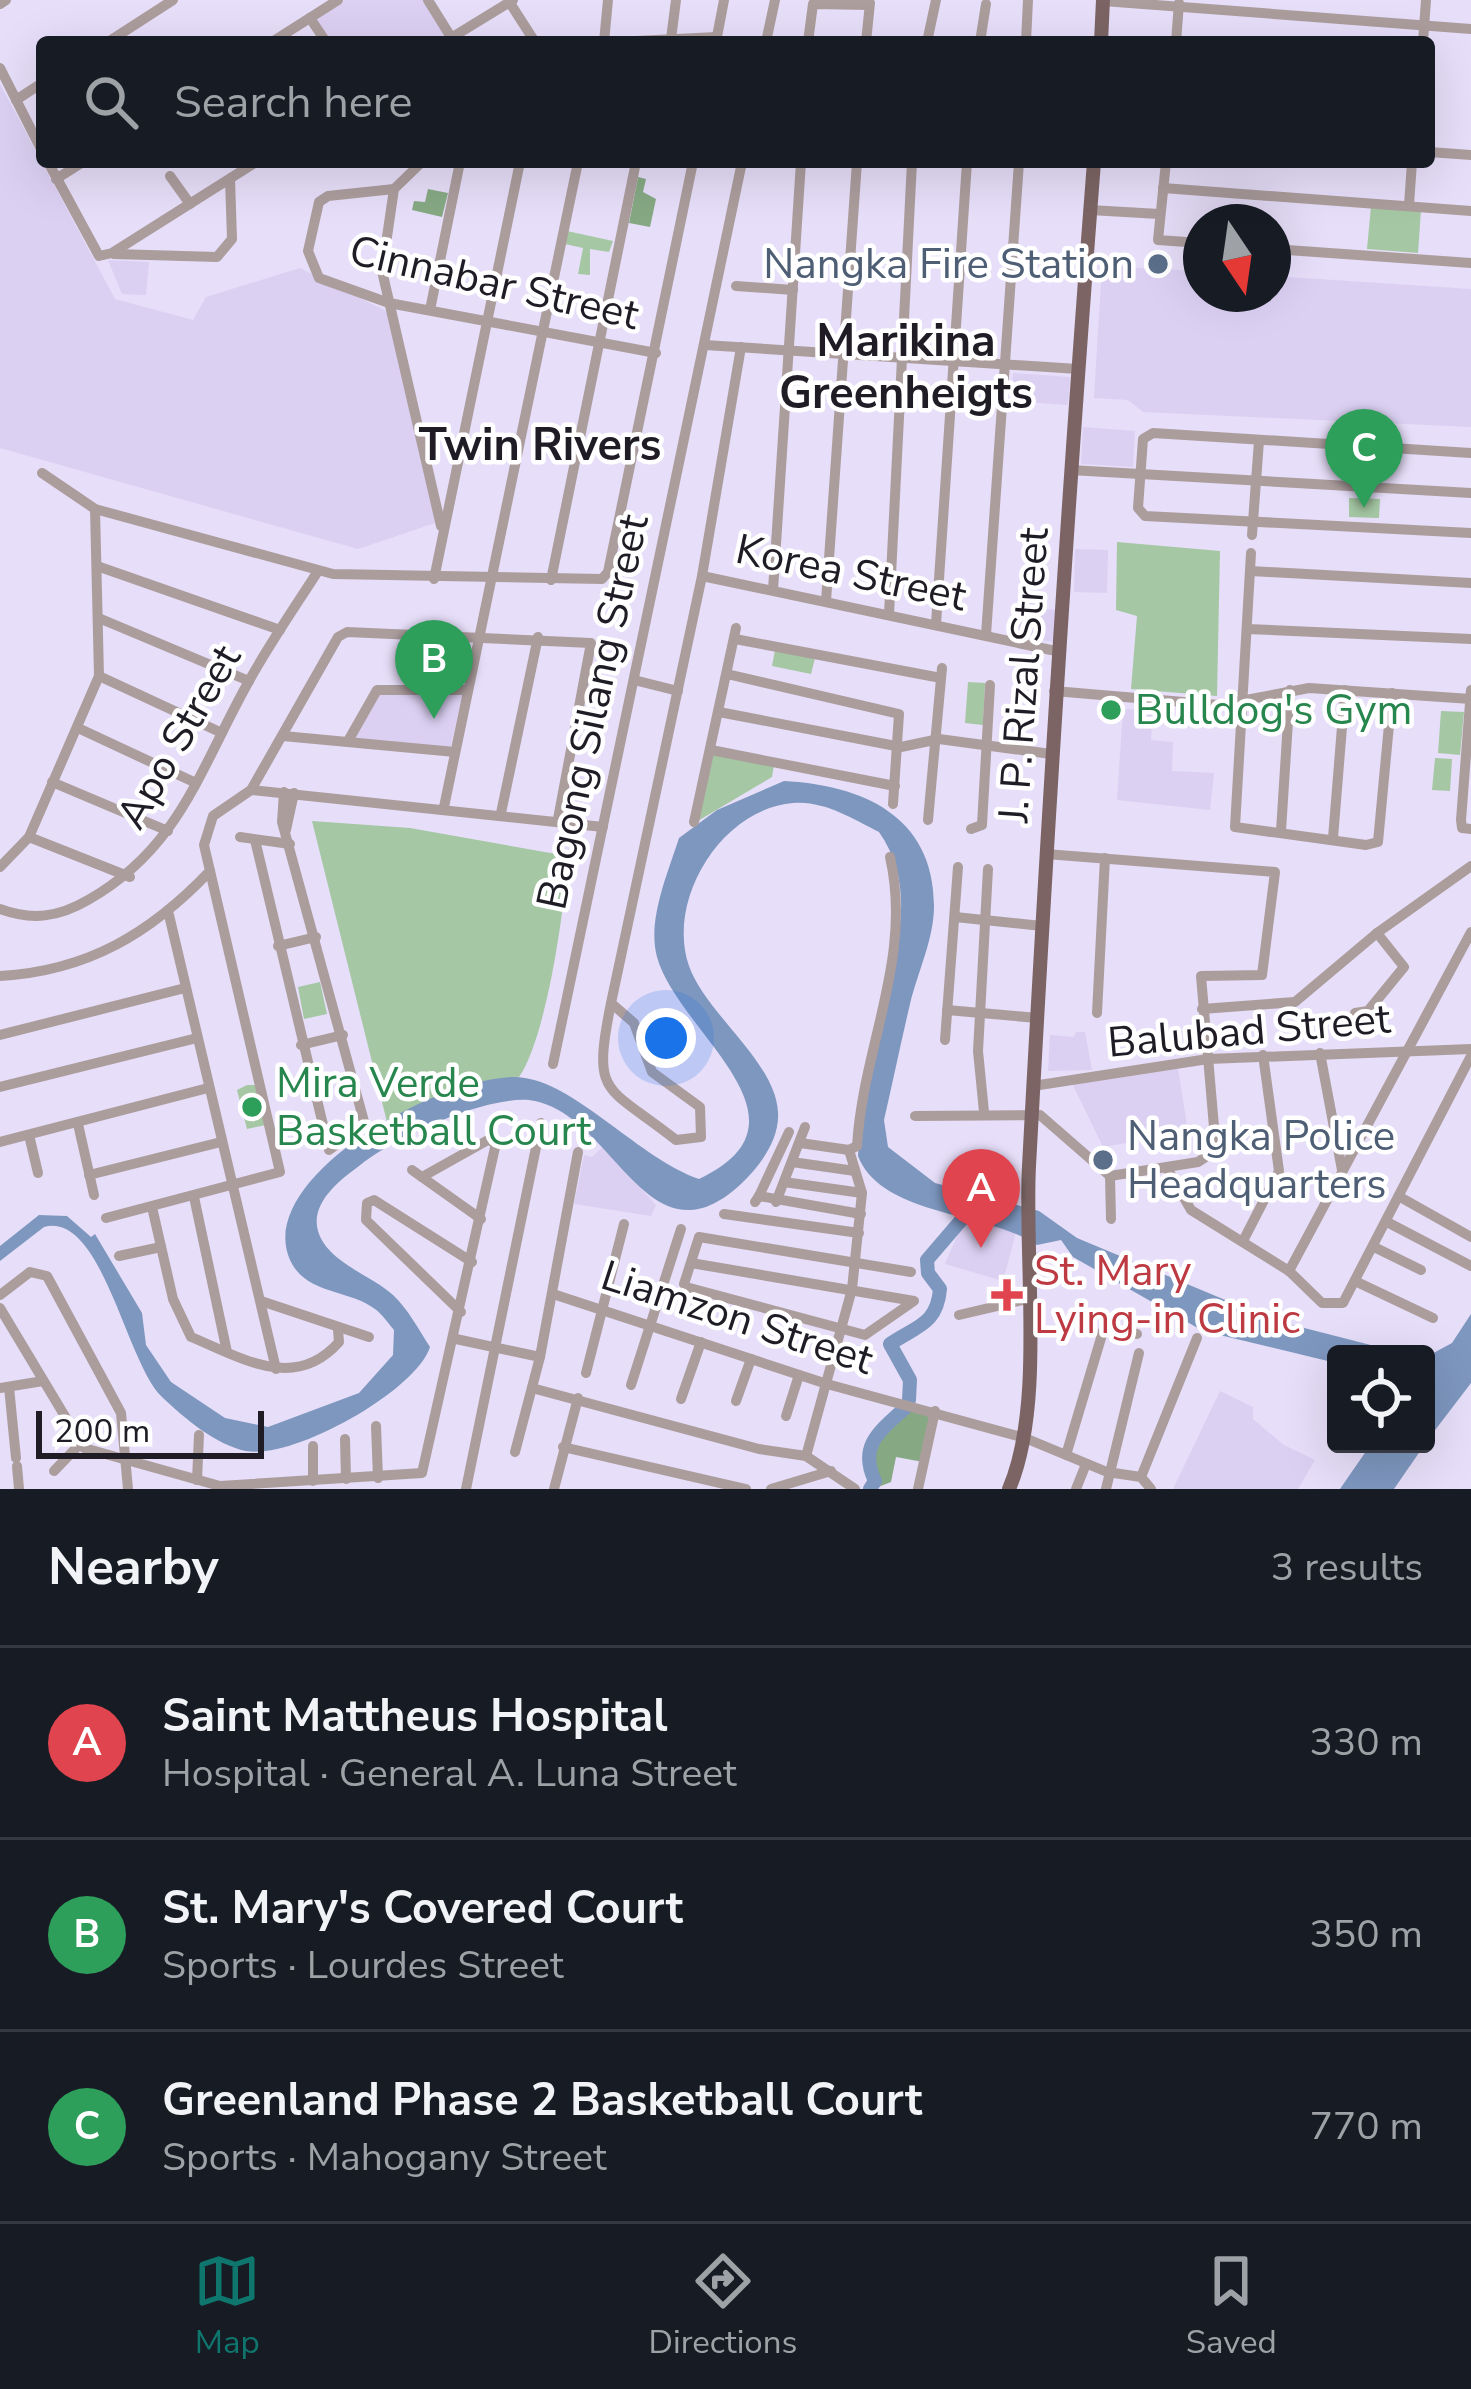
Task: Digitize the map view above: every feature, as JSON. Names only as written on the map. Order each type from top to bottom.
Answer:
[{"type":"main road","points":[[1101,36],[1103,0]]},
{"type":"main road","name":"J. P. Rizal Street","points":[[1009,1489],[1025,1438],[1028,1194],[1056,650],[1094,168]]},
{"type":"street","points":[[117,36],[173,0]]},
{"type":"street","points":[[282,36],[338,0]]},
{"type":"street","points":[[428,0],[450,36]]},
{"type":"street","points":[[605,36],[608,0]]},
{"type":"street","points":[[671,36],[676,0]]},
{"type":"street","points":[[718,36],[724,0]]},
{"type":"street","points":[[767,36],[775,0]]},
{"type":"street","points":[[928,36],[936,0]]},
{"type":"street","points":[[1026,36],[1028,0]]},
{"type":"street","points":[[1103,0],[1471,29]]},
{"type":"street","points":[[1423,36],[1426,0]]},
{"type":"street","points":[[459,36],[511,1],[531,36]]},
{"type":"street","points":[[809,36],[813,4],[870,2],[867,36]]},
{"type":"street","points":[[1176,36],[1179,3]]},
{"type":"street","points":[[981,36],[986,4]]},
{"type":"street","points":[[310,18],[322,36]]},
{"type":"street","points":[[0,68],[36,139]]},
{"type":"street","points":[[16,100],[36,87]]},
{"type":"street","points":[[1435,152],[1471,155]]},
{"type":"street","points":[[51,168],[105,255]]},
{"type":"street","points":[[56,179],[73,168]]},
{"type":"street","points":[[105,255],[247,168]]},
{"type":"street","points":[[404,168],[383,237],[389,303],[442,529]]},
{"type":"street","points":[[430,310],[459,168]]},
{"type":"street","points":[[434,579],[519,168]]},
{"type":"street","points":[[444,807],[577,168]]},
{"type":"street","points":[[551,580],[635,168]]},
{"type":"street","points":[[42,473],[95,509],[318,571],[434,579],[597,581],[608,572],[692,168]]},
{"type":"street","name":"Bagong Silang Street","points":[[553,1064],[741,168]]},
{"type":"street","points":[[772,590],[801,168]]},
{"type":"street","points":[[826,601],[857,168]]},
{"type":"street","points":[[889,614],[912,168]]},
{"type":"street","points":[[936,624],[967,168]]},
{"type":"street","points":[[986,635],[1019,168]]},
{"type":"street","points":[[1165,168],[1158,240],[1183,242]]},
{"type":"street","points":[[1409,205],[1412,168]]},
{"type":"street","points":[[170,176],[190,204]]},
{"type":"street","points":[[105,255],[217,257],[232,239],[230,179]]},
{"type":"street","points":[[1163,188],[1471,211]]},
{"type":"street","name":"Cinnabar Street","points":[[394,189],[328,196],[320,202],[308,251],[319,278],[389,303],[656,353]]},
{"type":"street","points":[[1090,210],[1160,214]]},
{"type":"street","points":[[1291,250],[1471,263]]},
{"type":"street","points":[[736,286],[793,290]]},
{"type":"street","points":[[705,345],[1078,369]]},
{"type":"street","points":[[611,1004],[634,1023],[652,1072],[700,1107],[701,1137],[676,1140],[606,1085],[600,1067],[611,1004],[702,576],[741,347]]},
{"type":"street","points":[[1471,453],[1146,435],[1139,514],[1471,533]]},
{"type":"street","points":[[1252,536],[1259,441]]},
{"type":"street","points":[[1070,470],[1471,493]]},
{"type":"street","points":[[0,867],[29,837],[99,676],[95,509]]},
{"type":"street","points":[[1251,553],[1247,628],[1234,702],[1234,824],[1366,845],[1378,842],[1392,693]]},
{"type":"street","points":[[97,566],[280,630]]},
{"type":"street","name":"Apo Street","points":[[0,909],[30,917],[60,913],[130,877],[168,831],[249,681],[318,571]]},
{"type":"street","points":[[1251,571],[1471,583]]},
{"type":"street","name":"Korea Street","points":[[702,576],[1056,650]]},
{"type":"street","points":[[101,619],[249,681]]},
{"type":"street","points":[[1247,628],[1471,639]]},
{"type":"street","points":[[106,1218],[233,1187],[280,1170],[204,845],[218,811],[251,790],[343,633],[480,634],[591,643],[558,819]]},
{"type":"street","points":[[694,822],[736,633],[941,673],[939,739],[928,820]]},
{"type":"street","points":[[501,813],[538,637]]},
{"type":"street","points":[[728,674],[892,709],[901,723],[893,804]]},
{"type":"street","points":[[99,676],[222,734]]},
{"type":"street","points":[[634,680],[678,692]]},
{"type":"street","points":[[971,829],[982,825],[990,685]]},
{"type":"street","points":[[348,741],[377,690],[468,690]]},
{"type":"street","points":[[1281,831],[1291,690]]},
{"type":"street","points":[[1054,692],[1202,702],[1234,702],[1291,690],[1471,696],[1466,828]]},
{"type":"street","points":[[1333,838],[1345,690]]},
{"type":"street","points":[[719,712],[901,746],[939,739],[1051,754]]},
{"type":"street","points":[[78,728],[196,783]]},
{"type":"street","points":[[283,736],[455,752]]},
{"type":"street","points":[[711,749],[895,786]]},
{"type":"street","points":[[52,782],[168,831]]},
{"type":"street","points":[[251,790],[603,826]]},
{"type":"street","points":[[255,840],[328,1150],[365,1125],[286,830],[289,792]]},
{"type":"street","points":[[29,837],[130,877]]},
{"type":"street","points":[[240,837],[290,844]]},
{"type":"street","points":[[1046,854],[1275,872],[1262,975],[1204,973],[1202,1009],[1216,1150],[1204,1160],[1110,1176]]},
{"type":"street","points":[[800,1143],[850,1150],[857,1146],[864,1086],[895,968],[899,905],[890,857]]},
{"type":"street","points":[[1097,1013],[1105,858]]},
{"type":"street","points":[[1202,1009],[1295,1003],[1377,933],[1471,866]]},
{"type":"street","points":[[945,1040],[958,867]]},
{"type":"street","points":[[984,1112],[980,1013],[988,869]]},
{"type":"street","points":[[0,976],[79,963],[169,915],[210,871]]},
{"type":"street","points":[[169,915],[276,1369]]},
{"type":"street","points":[[955,917],[1042,926]]},
{"type":"street","points":[[1289,1271],[1471,932]]},
{"type":"street","points":[[1355,1013],[1368,1011],[1404,967],[1377,933]]},
{"type":"street","points":[[278,946],[316,937]]},
{"type":"street","points":[[0,1035],[185,988]]},
{"type":"street","points":[[947,1010],[1037,1018]]},
{"type":"street","points":[[301,1045],[343,1035]]},
{"type":"street","points":[[0,1087],[197,1038]]},
{"type":"street","name":"Balubad Street","points":[[1033,1086],[1263,1054],[1407,1050],[1471,1056]]},
{"type":"street","points":[[1321,1053],[1342,1170]]},
{"type":"street","points":[[1243,1241],[1279,1171],[1263,1054]]},
{"type":"street","points":[[1166,1168],[1191,1210],[1289,1271],[1322,1303],[1346,1301],[1471,1056]]},
{"type":"street","points":[[0,1142],[208,1088]]},
{"type":"street","points":[[915,1116],[984,1112],[1043,1117],[1110,1176],[1111,1219]]},
{"type":"street","points":[[466,1489],[541,1123]]},
{"type":"street","points":[[78,1124],[94,1195]]},
{"type":"street","points":[[776,1202],[805,1127]]},
{"type":"street","points":[[790,1132],[757,1199],[861,1214]]},
{"type":"street","points":[[29,1135],[38,1172]]},
{"type":"street","points":[[423,1489],[420,1474],[456,1339],[481,1219],[496,1143],[488,1141],[417,1174],[481,1219]]},
{"type":"street","points":[[89,1175],[221,1142]]},
{"type":"street","points":[[806,1456],[852,1289],[862,1193],[850,1150]]},
{"type":"street","points":[[515,1452],[540,1357],[578,1152]]},
{"type":"street","points":[[792,1162],[855,1171]]},
{"type":"street","points":[[784,1182],[862,1193]]},
{"type":"street","points":[[194,1197],[227,1352]]},
{"type":"street","points":[[1400,1197],[1471,1237]]},
{"type":"street","points":[[461,1312],[366,1220],[367,1204],[374,1200],[472,1262]]},
{"type":"street","points":[[152,1207],[184,1329],[227,1352],[276,1369],[319,1364],[339,1342],[338,1330]]},
{"type":"street","points":[[724,1214],[859,1233]]},
{"type":"street","points":[[1387,1222],[1471,1266]]},
{"type":"street","points":[[586,1373],[606,1310],[624,1225]]},
{"type":"street","points":[[631,1385],[654,1327],[681,1229]]},
{"type":"street","points":[[691,1263],[910,1299],[911,1308],[882,1321],[872,1333],[842,1331],[684,1286],[691,1263],[703,1234],[911,1272]]},
{"type":"street","points":[[118,1256],[161,1247]]},
{"type":"street","points":[[1375,1247],[1421,1270]]},
{"type":"street","points":[[0,1295],[30,1272],[47,1276],[121,1414],[128,1489]]},
{"type":"street","points":[[1357,1282],[1433,1318]]},
{"type":"street","name":"Liamzon Street","points":[[553,1294],[827,1384],[1025,1438],[1107,1472],[1148,1483]]},
{"type":"street","points":[[959,1315],[1027,1299]]},
{"type":"street","points":[[261,1301],[370,1337]]},
{"type":"street","points":[[0,1308],[79,1445],[192,1482],[241,1487],[420,1474]]},
{"type":"street","points":[[1066,1455],[1104,1328],[1137,1334]]},
{"type":"street","points":[[1148,1483],[1197,1338]]},
{"type":"street","points":[[456,1339],[540,1357]]},
{"type":"street","points":[[681,1399],[701,1342]]},
{"type":"street","points":[[1106,1489],[1139,1353]]},
{"type":"street","points":[[736,1401],[751,1359]]},
{"type":"street","points":[[786,1416],[799,1375]]},
{"type":"street","points":[[19,1489],[4,1388],[43,1381]]},
{"type":"street","points":[[532,1388],[759,1449],[806,1456],[855,1489]]},
{"type":"street","points":[[554,1489],[578,1398]]},
{"type":"street","points":[[918,1489],[935,1411]]},
{"type":"street","points":[[376,1426],[378,1478]]},
{"type":"street","points":[[192,1482],[199,1435]]},
{"type":"street","points":[[344,1483],[345,1439]]},
{"type":"street","points":[[54,1472],[79,1445]]},
{"type":"street","points":[[313,1446],[314,1481]]},
{"type":"street","points":[[562,1447],[685,1485],[746,1489]]},
{"type":"street","points":[[1076,1489],[1086,1464]]},
{"type":"street","points":[[770,1489],[831,1471]]},
{"type":"shaded area","points":[[345,0],[424,0],[445,36],[327,36],[315,18]]},
{"type":"shaded area","points":[[0,84],[36,151],[36,168],[45,168],[115,299],[193,320],[206,297],[300,268],[386,311],[396,330],[438,522],[358,549],[0,448]]},
{"type":"shaded area","points":[[108,260],[149,262],[146,295],[122,294]]},
{"type":"shaded area","points":[[1102,266],[1183,270],[1183,312],[1291,312],[1291,277],[1471,289],[1471,427],[1143,412],[1128,400],[1094,398]]},
{"type":"shaded area","points":[[1013,373],[1070,377],[1068,405],[1011,401]]},
{"type":"shaded area","points":[[1083,427],[1135,431],[1133,467],[1081,464]]},
{"type":"shaded area","points":[[1075,549],[1108,550],[1107,593],[1074,592]]},
{"type":"shaded area","points":[[1021,596],[1038,598],[1037,608],[1057,610],[1054,642],[1017,636]]},
{"type":"shaded area","points":[[379,688],[463,692],[450,749],[352,739]]},
{"type":"shaded area","points":[[1123,709],[1153,710],[1151,740],[1173,742],[1172,771],[1214,773],[1210,810],[1117,800]]},
{"type":"shaded area","points":[[1076,1032],[1085,1032],[1092,1070],[1048,1071],[1050,1035],[1074,1037]]},
{"type":"shaded area","points":[[1178,1068],[1188,1132],[1103,1147],[1072,1083]]},
{"type":"shaded area","points":[[603,1147],[656,1205],[651,1216],[574,1204],[584,1155],[592,1157]]},
{"type":"shaded area","points":[[966,1215],[1016,1232],[1003,1281],[945,1264]]},
{"type":"shaded area","points":[[1220,1391],[1253,1407],[1253,1419],[1284,1445],[1315,1460],[1298,1489],[1173,1489]]},
{"type":"green space","points":[[638,177],[646,179],[643,192],[656,199],[650,227],[629,223]]},
{"type":"green space","points":[[428,189],[448,193],[442,217],[412,210],[414,201],[425,202]]},
{"type":"green space","points":[[1371,206],[1421,210],[1418,253],[1367,249]]},
{"type":"green space","points":[[567,231],[613,241],[609,252],[590,249],[590,275],[578,274],[583,248],[565,244]]},
{"type":"green space","points":[[1349,498],[1380,499],[1379,518],[1349,517]]},
{"type":"green space","points":[[1117,542],[1220,551],[1217,696],[1131,689],[1137,616],[1116,610]]},
{"type":"green space","points":[[775,650],[815,658],[811,674],[772,666]]},
{"type":"green space","points":[[968,682],[985,683],[983,725],[965,723]]},
{"type":"green space","points":[[1441,711],[1464,712],[1460,755],[1438,753]]},
{"type":"green space","points":[[714,753],[774,765],[772,777],[696,822]]},
{"type":"green space","points":[[1435,758],[1452,759],[1450,791],[1432,790]]},
{"type":"green space","points":[[312,821],[410,828],[567,856],[546,1003],[519,1077],[454,1089],[387,1122]]},
{"type":"green space","points":[[320,982],[327,1014],[304,1019],[298,987]]},
{"type":"green space","name":"Mira Verde Basketball Court","points":[[257,1085],[266,1125],[247,1129],[237,1090]]},
{"type":"green space","points":[[909,1410],[931,1414],[923,1462],[896,1457],[891,1482],[873,1489],[874,1440]]},
{"type":"water","points":[[784,781],[840,789],[888,811],[921,849],[931,875],[934,906],[884,1120],[888,1147],[935,1183],[1039,1211],[1077,1238],[1273,1320],[1371,1345],[1327,1345],[1327,1361],[1203,1331],[1073,1257],[1061,1240],[1037,1245],[991,1225],[912,1202],[871,1176],[858,1156],[859,1137],[870,1058],[899,936],[901,894],[890,852],[879,832],[838,812],[804,803],[767,809],[722,840],[705,862],[685,914],[689,966],[774,1093],[778,1122],[762,1160],[742,1183],[710,1205],[682,1210],[657,1200],[563,1113],[535,1101],[516,1100],[443,1120],[375,1155],[328,1193],[318,1211],[318,1231],[340,1260],[398,1301],[430,1347],[402,1383],[350,1419],[293,1445],[267,1451],[246,1451],[223,1443],[180,1413],[149,1379],[111,1293],[82,1242],[64,1228],[44,1227],[0,1261],[0,1246],[39,1215],[67,1216],[91,1237],[95,1234],[142,1313],[146,1345],[171,1382],[225,1418],[268,1427],[359,1393],[393,1355],[394,1330],[365,1303],[306,1280],[290,1260],[286,1227],[301,1194],[330,1161],[368,1132],[454,1089],[494,1079],[525,1078],[566,1094],[655,1156],[699,1179],[734,1156],[748,1130],[746,1103],[733,1074],[670,986],[655,943],[657,912],[679,838],[717,810]]},
{"type":"water","points":[[1471,1314],[1471,1383],[1435,1430],[1435,1352],[1452,1343]]},
{"type":"water","points":[[1365,1453],[1419,1453],[1394,1489],[1340,1489]]},
{"type":"waterway","points":[[909,1400],[910,1380],[890,1344],[924,1323],[935,1310],[940,1289],[928,1273],[927,1260],[975,1204]]},
{"type":"waterway","points":[[870,1489],[875,1481],[870,1449],[905,1408]]},
{"type":"place","name":"Nangka Fire Station","points":[[1158,264]]},
{"type":"place","name":"Greenland Phase 2 Basketball Court","points":[[1364,508]]},
{"type":"place","name":"Bulldog's Gym","points":[[1111,710]]},
{"type":"place","name":"St. Mary's Covered Court","points":[[434,719]]},
{"type":"place","name":"Mira Verde Basketball Court","points":[[252,1107]]},
{"type":"place","name":"Nangka Police Headquarters","points":[[1103,1160]]},
{"type":"place","name":"Saint Mattheus Hospital","points":[[981,1248]]},
{"type":"place","name":"St. Mary Lying-in Clinic","points":[[1007,1295]]},
{"type":"district","name":"Marikina Greenheigts","points":[[906,367]]},
{"type":"district","name":"Twin Rivers","points":[[540,445]]}]
